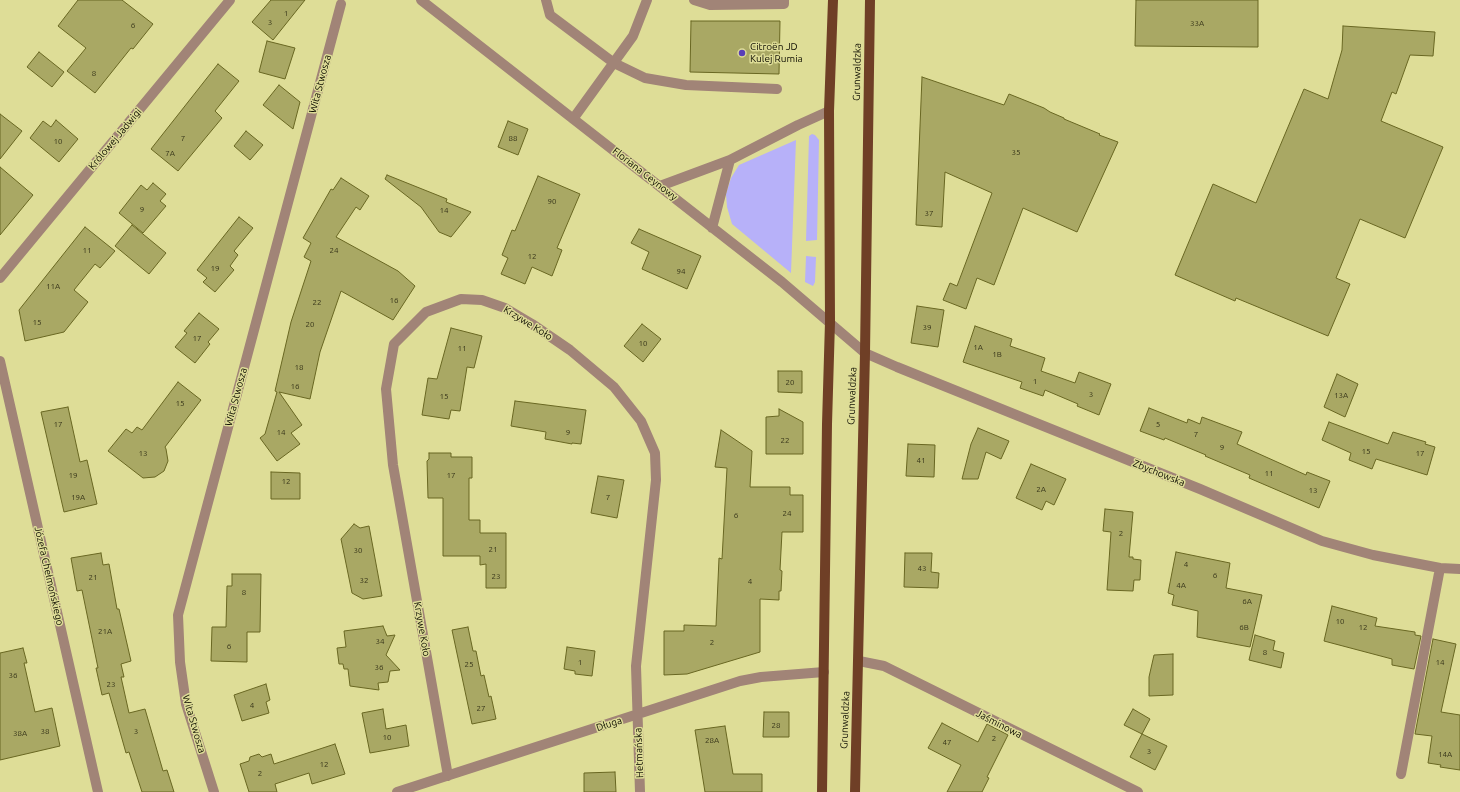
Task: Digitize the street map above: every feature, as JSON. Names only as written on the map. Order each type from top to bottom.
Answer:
[{"type":"main road","points":[[822,792],[827,424],[830,322],[829,111],[833,0]]},
{"type":"main road","name":"Grunwaldzka","points":[[855,792],[865,353],[870,0]]},
{"type":"street","name":"Królowej Jadwigi","points":[[0,278],[230,0]]},
{"type":"street","name":"Floriana Ceynowy","points":[[421,0],[782,282],[865,353]]},
{"type":"street","points":[[546,0],[550,15],[614,63],[645,78],[686,85],[777,89]]},
{"type":"street","points":[[573,119],[634,36],[647,0]]},
{"type":"street","points":[[694,0],[710,5],[784,4],[784,0]]},
{"type":"street","name":"Wita Stwosza","points":[[214,792],[186,704],[180,662],[178,615],[341,4]]},
{"type":"street","points":[[660,186],[730,160],[798,125],[829,111]]},
{"type":"street","points":[[712,228],[730,160]]},
{"type":"street","name":"Krzywe Koło","points":[[448,776],[393,465],[386,390],[394,344],[426,312],[462,299],[482,300],[505,308],[532,324],[570,350],[614,387],[641,421],[655,453],[656,480],[636,666],[638,715]]},
{"type":"street","name":"Zbychowska","points":[[865,353],[1200,489],[1322,541],[1373,555],[1440,568],[1460,569]]},
{"type":"street","name":"Józefa Chełmońskiego","points":[[0,361],[98,792]]},
{"type":"street","points":[[1401,774],[1440,568]]},
{"type":"street","name":"Jaśminowa","points":[[859,661],[884,666],[1138,792]]},
{"type":"street","name":"Długa","points":[[397,792],[740,681],[761,677],[824,672]]},
{"type":"street","name":"Hetmańska","points":[[638,715],[640,792]]},
{"type":"shaded area","points":[[812,134],[819,140],[817,240],[806,241],[809,136]]},
{"type":"shaded area","points":[[796,140],[791,273],[732,224],[727,207],[726,194],[731,178],[739,165]]},
{"type":"shaded area","points":[[806,256],[816,257],[815,282],[813,286],[805,282]]},
{"type":"building","points":[[78,0],[122,0],[153,24],[133,49],[131,48],[95,93],[67,71],[86,48],[58,26]]},
{"type":"building","points":[[271,0],[305,0],[273,40],[252,22]]},
{"type":"building","points":[[1136,0],[1258,0],[1258,47],[1135,46]]},
{"type":"building","points":[[691,21],[780,21],[779,74],[690,72]]},
{"type":"building","points":[[1343,26],[1435,32],[1433,56],[1410,55],[1396,94],[1392,92],[1381,121],[1443,147],[1405,238],[1360,219],[1336,278],[1350,284],[1328,336],[1236,298],[1235,301],[1175,275],[1213,184],[1256,203],[1304,89],[1328,99],[1342,50]]},
{"type":"building","points":[[267,41],[295,48],[285,79],[259,72]]},
{"type":"building","points":[[39,52],[64,72],[52,87],[27,67]]},
{"type":"building","points":[[218,64],[239,81],[215,111],[222,118],[178,171],[151,149]]},
{"type":"building","points":[[922,77],[1004,105],[1009,94],[1044,108],[1064,119],[1118,142],[1077,232],[1023,208],[994,285],[977,278],[966,309],[943,300],[950,283],[957,286],[992,193],[945,172],[942,227],[916,225]]},
{"type":"building","points":[[279,85],[300,102],[293,129],[263,105]]},
{"type":"building","points":[[0,114],[22,131],[0,159]]},
{"type":"building","points":[[56,120],[78,139],[59,162],[30,138],[43,121],[51,127]]},
{"type":"building","points":[[508,121],[528,129],[518,155],[498,147]]},
{"type":"building","points":[[246,131],[263,145],[250,160],[234,146]]},
{"type":"building","points":[[0,167],[33,195],[0,235]]},
{"type":"building","points":[[387,175],[447,199],[446,202],[471,212],[451,237],[439,232],[421,207],[385,179]]},
{"type":"building","points":[[538,176],[580,194],[557,248],[562,250],[552,276],[532,267],[525,284],[501,274],[508,258],[502,255],[512,230],[515,231]]},
{"type":"building","points":[[341,178],[369,196],[360,210],[356,207],[336,237],[398,271],[415,286],[393,320],[341,291],[320,352],[310,399],[279,392],[302,425],[291,433],[300,444],[277,461],[260,438],[265,434],[277,392],[275,391],[291,322],[311,261],[304,257],[311,243],[303,238],[331,189],[333,190]]},
{"type":"building","points":[[153,183],[166,194],[160,201],[166,206],[143,233],[119,213],[141,185],[147,190]]},
{"type":"building","points":[[239,217],[253,228],[234,251],[238,255],[230,266],[234,270],[215,292],[203,282],[207,278],[197,270]]},
{"type":"building","points":[[132,225],[166,253],[149,274],[115,246]]},
{"type":"building","points":[[85,227],[115,251],[100,268],[95,264],[74,290],[88,302],[64,332],[25,341],[19,310]]},
{"type":"building","points":[[639,229],[701,256],[687,289],[642,269],[649,252],[631,243]]},
{"type":"building","points":[[917,306],[944,310],[938,347],[911,343]]},
{"type":"building","points":[[199,313],[219,329],[208,342],[210,344],[195,363],[175,347],[187,333],[184,331]]},
{"type":"building","points":[[642,324],[661,339],[643,362],[624,346]]},
{"type":"building","points":[[975,326],[1012,339],[1010,346],[1045,358],[1041,371],[1075,383],[1079,372],[1111,384],[1099,415],[1045,390],[1043,396],[1020,388],[1022,382],[963,362]]},
{"type":"building","points":[[451,328],[482,336],[474,368],[467,367],[460,411],[451,410],[449,419],[422,415],[428,378],[437,379]]},
{"type":"building","points":[[778,371],[802,371],[802,393],[778,392]]},
{"type":"building","points":[[1337,374],[1358,384],[1345,417],[1324,407]]},
{"type":"building","points":[[178,382],[201,400],[165,447],[168,461],[164,471],[155,477],[143,478],[108,451],[126,429],[132,433],[137,427],[142,430]]},
{"type":"building","points":[[515,401],[586,410],[581,444],[572,444],[545,439],[546,432],[511,426]]},
{"type":"building","points":[[68,407],[80,462],[87,460],[97,504],[64,512],[41,412]]},
{"type":"building","points":[[1149,408],[1187,423],[1188,419],[1200,424],[1202,417],[1242,432],[1237,444],[1306,475],[1307,472],[1330,481],[1319,508],[1249,478],[1250,475],[1205,456],[1206,455],[1165,438],[1164,440],[1140,431]]},
{"type":"building","points":[[779,409],[803,422],[803,454],[766,454],[766,417],[779,416]]},
{"type":"building","points":[[1329,422],[1388,444],[1393,432],[1426,442],[1425,444],[1435,447],[1427,475],[1376,459],[1372,469],[1349,460],[1351,453],[1322,440]]},
{"type":"building","points":[[978,428],[1009,441],[1001,459],[986,452],[978,479],[962,479],[971,444]]},
{"type":"building","points":[[721,430],[752,451],[750,487],[790,487],[790,495],[803,495],[803,532],[782,532],[780,570],[782,571],[781,591],[779,591],[779,600],[760,599],[760,652],[687,674],[664,675],[664,631],[684,631],[684,625],[716,626],[719,558],[722,559],[727,468],[715,467]]},
{"type":"building","points":[[908,444],[935,445],[934,477],[906,476]]},
{"type":"building","points":[[429,453],[451,453],[451,457],[472,457],[472,478],[469,478],[469,520],[480,520],[480,533],[506,533],[506,588],[486,588],[486,564],[480,565],[480,556],[443,556],[443,498],[428,498],[427,461],[429,459]]},
{"type":"building","points":[[1031,464],[1066,479],[1054,505],[1046,501],[1042,510],[1016,498]]},
{"type":"building","points":[[271,472],[300,473],[300,499],[271,499]]},
{"type":"building","points":[[598,476],[624,480],[617,518],[591,513]]},
{"type":"building","points":[[1105,509],[1133,512],[1129,557],[1141,560],[1140,580],[1134,580],[1133,591],[1107,590],[1111,532],[1103,531]]},
{"type":"building","points":[[354,524],[360,528],[369,526],[382,596],[363,599],[352,593],[341,539]]},
{"type":"building","points":[[1176,552],[1230,563],[1226,588],[1262,595],[1250,647],[1197,637],[1198,611],[1172,605],[1174,595],[1168,593]]},
{"type":"building","points":[[101,553],[103,565],[109,564],[117,609],[119,609],[131,661],[121,664],[124,677],[121,677],[129,713],[145,709],[163,771],[167,770],[174,792],[142,792],[129,752],[126,753],[109,693],[102,695],[82,590],[77,591],[71,558]]},
{"type":"building","points":[[905,553],[932,553],[931,572],[939,573],[938,588],[904,587]]},
{"type":"building","points":[[232,574],[261,574],[260,632],[247,632],[247,662],[211,661],[212,627],[226,627],[227,586],[232,586]]},
{"type":"building","points":[[1332,606],[1377,618],[1375,626],[1415,632],[1415,635],[1421,636],[1414,669],[1392,665],[1392,659],[1324,641]]},
{"type":"building","points":[[383,626],[387,636],[395,635],[386,655],[400,670],[390,671],[388,682],[378,683],[379,690],[350,686],[348,669],[344,669],[343,664],[339,664],[337,648],[346,647],[344,631]]},
{"type":"building","points":[[468,627],[473,651],[476,651],[481,676],[484,675],[489,697],[491,696],[496,719],[472,724],[452,630]]},
{"type":"building","points":[[1255,635],[1275,641],[1273,650],[1284,653],[1281,668],[1249,660]]},
{"type":"building","points":[[1433,639],[1456,644],[1441,712],[1460,715],[1460,770],[1440,767],[1441,765],[1428,763],[1432,736],[1415,734]]},
{"type":"building","points":[[567,647],[595,651],[592,676],[575,674],[575,671],[564,669]]},
{"type":"building","points":[[23,648],[27,663],[24,663],[35,712],[52,708],[60,746],[0,760],[0,653]]},
{"type":"building","points":[[1173,654],[1173,695],[1149,696],[1149,677],[1154,655]]},
{"type":"building","points":[[266,684],[270,700],[266,702],[269,713],[242,721],[234,695]]},
{"type":"building","points":[[383,709],[386,729],[406,725],[409,746],[370,753],[362,713]]},
{"type":"building","points":[[1133,709],[1150,719],[1142,734],[1124,725]]},
{"type":"building","points":[[764,712],[789,712],[789,737],[763,737]]},
{"type":"building","points":[[942,723],[978,742],[987,724],[1008,735],[987,777],[989,778],[982,792],[947,792],[961,765],[928,748]]},
{"type":"building","points":[[725,726],[733,774],[762,774],[762,792],[705,792],[695,730]]},
{"type":"building","points":[[1142,734],[1167,746],[1155,770],[1130,757]]},
{"type":"building","points":[[335,744],[345,774],[312,784],[309,773],[275,784],[277,792],[249,792],[240,764],[249,761],[250,757],[259,754],[262,757],[271,754],[274,764]]},
{"type":"building","points":[[615,772],[616,792],[584,792],[584,773]]},
{"type":"place","name":"Citroën JD Kulej Rumia","points":[[742,53]]}]
